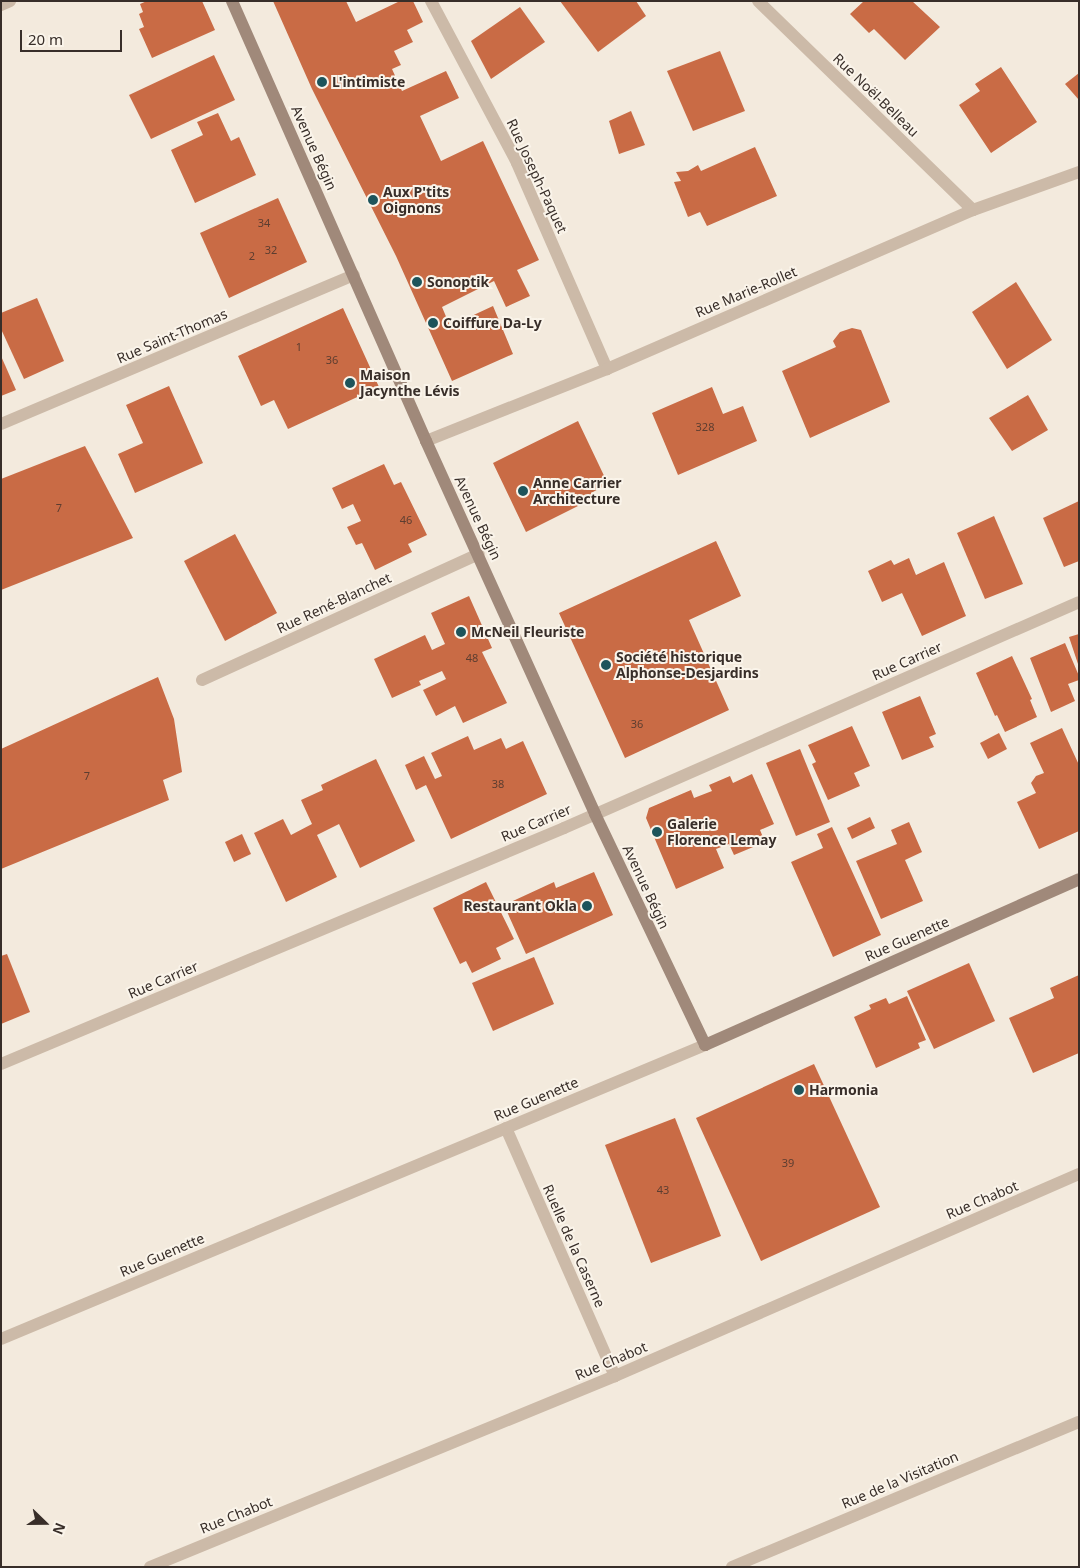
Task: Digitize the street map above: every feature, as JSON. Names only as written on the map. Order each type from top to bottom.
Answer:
[{"type":"street","points":[[1,5],[10,1]]},
{"type":"street","name":"Avenue Bégin","points":[[232,1],[426,442],[479,554],[595,814],[705,1045]]},
{"type":"street","name":"Rue Joseph-Paquet","points":[[431,1],[517,164],[607,369]]},
{"type":"street","name":"Rue Noël-Belleau","points":[[758,1],[973,210]]},
{"type":"street","name":"Rue Marie-Rollet","points":[[426,442],[607,369],[973,210],[1079,172]]},
{"type":"street","name":"Rue Saint-Thomas","points":[[1,424],[354,275]]},
{"type":"street","name":"Rue René-Blanchet","points":[[202,680],[479,554]]},
{"type":"street","name":"Rue Carrier","points":[[1,1064],[595,814],[1079,602]]},
{"type":"street","name":"Rue Guenette","points":[[1,1338],[705,1045],[1079,879]]},
{"type":"street","name":"Ruelle de la Caserne","points":[[506,1128],[615,1376]]},
{"type":"street","name":"Rue Chabot","points":[[150,1567],[615,1376],[1079,1174]]},
{"type":"street","name":"Rue de la Visitation","points":[[732,1567],[1079,1422]]},
{"type":"building","points":[[147,1],[202,1],[215,30],[152,58],[139,29],[144,27],[139,14],[143,12],[140,4]]},
{"type":"building","points":[[273,1],[346,1],[356,22],[400,1],[413,1],[423,22],[407,30],[413,42],[394,51],[401,65],[392,69],[402,91],[446,71],[459,98],[420,116],[441,161],[483,141],[539,260],[517,270],[530,296],[506,307],[494,281],[442,307],[450,326],[493,306],[513,354],[452,381],[396,256],[312,89]]},
{"type":"building","points":[[560,1],[636,1],[646,16],[598,52]]},
{"type":"building","points":[[864,1],[912,1],[940,27],[905,60],[874,29],[869,33],[850,14]]},
{"type":"building","points":[[520,7],[545,42],[491,79],[471,41]]},
{"type":"building","points":[[720,51],[745,111],[693,131],[667,71]]},
{"type":"building","points":[[214,55],[235,100],[151,139],[129,95]]},
{"type":"building","points":[[1001,67],[1037,122],[991,153],[959,105],[980,91],[975,84]]},
{"type":"building","points":[[1079,73],[1079,100],[1065,84]]},
{"type":"building","points":[[631,111],[645,145],[619,154],[609,121]]},
{"type":"building","points":[[218,113],[231,141],[239,137],[256,175],[195,203],[171,150],[203,135],[197,122]]},
{"type":"building","points":[[755,147],[777,196],[707,226],[700,212],[688,217],[674,182],[681,181],[676,172],[688,171],[698,165],[701,171]]},
{"type":"building","points":[[278,198],[307,262],[229,298],[200,233]]},
{"type":"building","points":[[1016,282],[1052,340],[1007,369],[972,312]]},
{"type":"building","points":[[37,298],[64,361],[24,379],[1,329],[1,313]]},
{"type":"building","points":[[343,308],[379,387],[288,429],[274,400],[261,406],[238,356]]},
{"type":"building","points":[[852,328],[861,330],[890,402],[810,438],[782,371],[836,347],[833,341],[840,332]]},
{"type":"building","points":[[1,356],[16,390],[1,396]]},
{"type":"building","points":[[169,386],[203,463],[135,493],[118,454],[143,443],[126,405]]},
{"type":"building","points":[[712,387],[723,414],[743,406],[757,441],[678,475],[652,413]]},
{"type":"building","points":[[1028,395],[1048,430],[1012,451],[989,418]]},
{"type":"building","points":[[578,421],[608,484],[591,493],[594,498],[526,532],[493,463]]},
{"type":"building","points":[[85,446],[133,538],[1,590],[1,479]]},
{"type":"building","points":[[384,464],[394,485],[401,482],[427,535],[408,544],[412,552],[375,570],[362,543],[356,545],[347,527],[361,521],[353,504],[342,509],[332,488]]},
{"type":"building","points":[[1079,501],[1079,561],[1064,567],[1043,518]]},
{"type":"building","points":[[994,516],[1023,584],[985,599],[957,533]]},
{"type":"building","points":[[235,534],[277,613],[225,641],[184,561]]},
{"type":"building","points":[[716,541],[741,596],[689,620],[729,710],[625,758],[559,613]]},
{"type":"building","points":[[909,558],[916,575],[944,562],[966,616],[922,636],[902,593],[882,602],[868,571],[891,560],[894,565]]},
{"type":"building","points":[[469,596],[492,648],[482,652],[507,703],[463,723],[455,706],[436,716],[423,690],[446,679],[442,671],[419,681],[421,685],[392,698],[374,659],[425,635],[432,650],[445,644],[431,613]]},
{"type":"building","points":[[1079,634],[1079,664],[1078,664],[1069,637]]},
{"type":"building","points":[[1065,643],[1079,676],[1079,680],[1068,684],[1075,701],[1051,712],[1030,658]]},
{"type":"building","points":[[1012,656],[1032,699],[1030,700],[1037,717],[1005,732],[997,715],[995,716],[976,673]]},
{"type":"building","points":[[158,677],[174,719],[182,772],[163,780],[169,800],[1,869],[1,749]]},
{"type":"building","points":[[920,696],[936,734],[929,737],[934,747],[902,760],[882,712]]},
{"type":"building","points":[[852,726],[870,766],[854,773],[860,786],[828,800],[812,764],[816,762],[808,745]]},
{"type":"building","points":[[1062,728],[1079,765],[1079,831],[1039,849],[1017,802],[1036,793],[1031,783],[1036,776],[1044,773],[1030,743]]},
{"type":"building","points":[[999,733],[1007,749],[988,759],[980,743]]},
{"type":"building","points":[[468,736],[474,750],[501,738],[506,749],[523,741],[547,794],[451,839],[426,785],[416,790],[405,765],[424,756],[435,779],[442,776],[431,753]]},
{"type":"building","points":[[800,749],[830,822],[796,836],[766,763]]},
{"type":"building","points":[[376,759],[415,841],[360,868],[339,824],[317,835],[337,877],[286,902],[254,833],[283,819],[291,835],[312,824],[301,800],[323,790],[321,785]]},
{"type":"building","points":[[752,774],[774,824],[760,830],[765,842],[734,855],[729,844],[716,849],[724,868],[676,889],[646,818],[649,808],[691,790],[694,798],[712,791],[709,785],[730,776],[733,783]]},
{"type":"building","points":[[870,817],[875,828],[852,839],[847,828]]},
{"type":"building","points":[[909,822],[922,852],[905,860],[923,901],[881,919],[856,861],[897,844],[891,830]]},
{"type":"building","points":[[832,827],[881,935],[833,957],[791,862],[823,848],[817,834]]},
{"type":"building","points":[[242,834],[251,854],[234,862],[225,842]]},
{"type":"building","points":[[594,872],[613,915],[526,954],[504,905],[554,882],[556,888]]},
{"type":"building","points":[[486,882],[514,939],[496,948],[501,959],[472,973],[466,961],[460,964],[433,908]]},
{"type":"building","points":[[7,954],[30,1012],[1,1024],[1,956]]},
{"type":"building","points":[[534,957],[554,1004],[493,1031],[472,983]]},
{"type":"building","points":[[969,963],[995,1021],[934,1049],[907,991]]},
{"type":"building","points":[[1079,975],[1079,1053],[1033,1073],[1009,1018],[1054,998],[1050,988]]},
{"type":"building","points":[[907,996],[926,1040],[918,1043],[920,1048],[876,1068],[854,1017],[871,1009],[869,1005],[886,998],[889,1004]]},
{"type":"building","points":[[814,1064],[880,1207],[761,1261],[696,1118]]},
{"type":"building","points":[[675,1118],[721,1236],[651,1263],[605,1145]]},
{"type":"place","name":"L'intimiste","points":[[322,82]]},
{"type":"place","name":"Aux P'tits Oignons","points":[[373,200]]},
{"type":"place","name":"Sonoptik","points":[[417,282]]},
{"type":"place","name":"Coiffure Da-Ly","points":[[433,323]]},
{"type":"place","name":"Maison Jacynthe Lévis","points":[[350,383]]},
{"type":"place","name":"Anne Carrier Architecture","points":[[523,491]]},
{"type":"place","name":"McNeil Fleuriste","points":[[461,632]]},
{"type":"place","name":"Société historique Alphonse-Desjardins","points":[[606,665]]},
{"type":"place","name":"Galerie Florence Lemay","points":[[657,832]]},
{"type":"place","name":"Restaurant Okla","points":[[587,906]]},
{"type":"place","name":"Harmonia","points":[[799,1090]]}]
